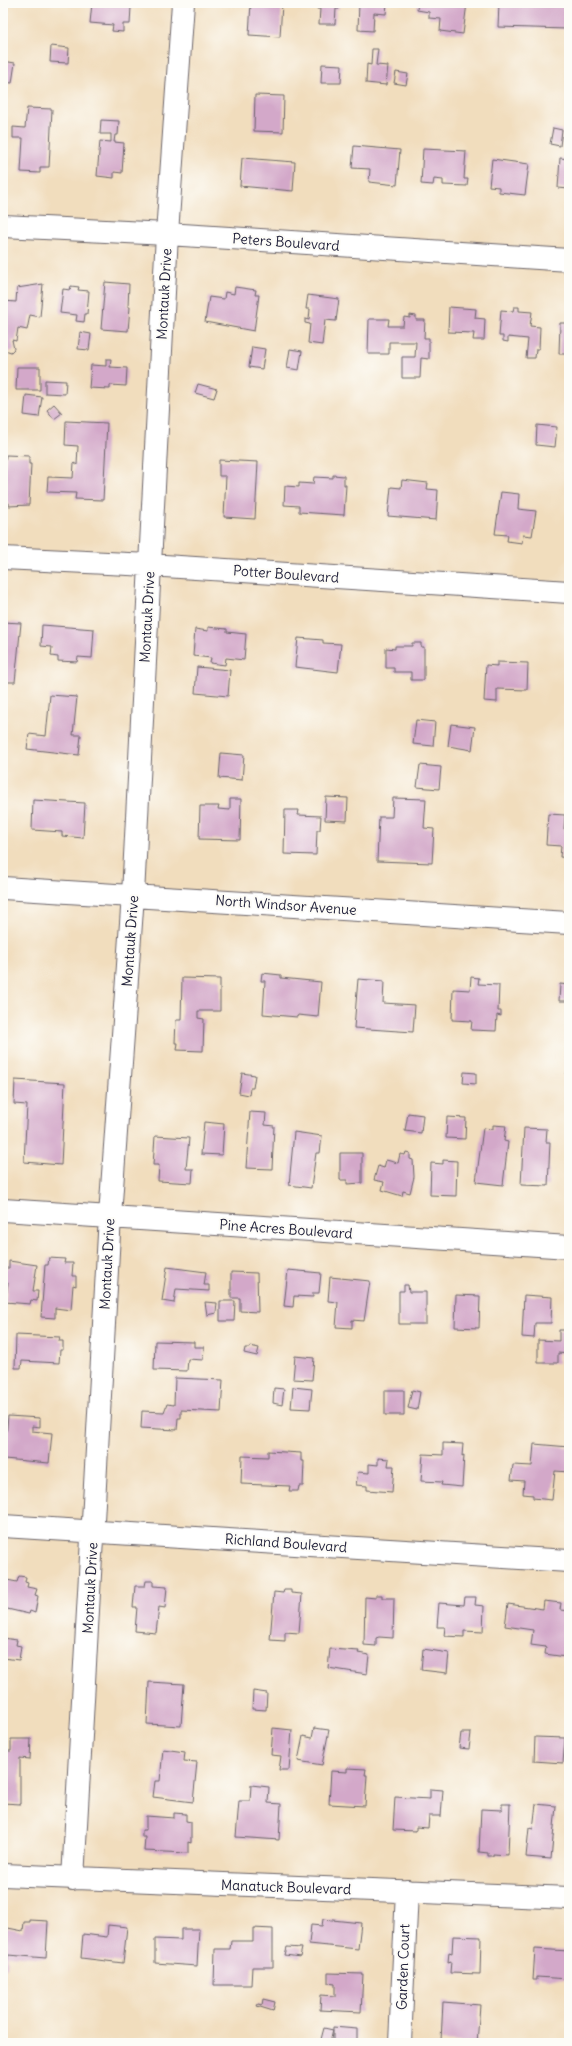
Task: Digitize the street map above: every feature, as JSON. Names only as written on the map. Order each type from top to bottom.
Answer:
[{"type":"street","name":"Montauk Drive","points":[[73,1879],[110,1216],[133,895],[167,234],[183,3]]},
{"type":"street","name":"Peters Boulevard","points":[[3,226],[167,234],[569,260]]},
{"type":"street","name":"Potter Boulevard","points":[[3,558],[149,565],[569,592]]},
{"type":"street","name":"North Windsor Avenue","points":[[3,888],[569,923]]},
{"type":"street","name":"Pine Acres Boulevard","points":[[3,1210],[569,1247]]},
{"type":"street","name":"Richland Boulevard","points":[[3,1526],[569,1560]]},
{"type":"street","name":"Manatuck Boulevard","points":[[3,1875],[569,1898]]},
{"type":"street","name":"Garden Court","points":[[400,2043],[407,1891]]},
{"type":"building","points":[[92,3],[134,3],[133,7],[131,7],[130,24],[123,24],[123,32],[112,31],[113,25],[90,23]]},
{"type":"building","points":[[251,3],[282,3],[280,37],[249,35]]},
{"type":"building","points":[[317,3],[339,3],[339,9],[336,9],[335,24],[319,24],[320,9],[317,9]]},
{"type":"building","points":[[359,3],[387,3],[386,14],[374,13],[373,31],[358,30]]},
{"type":"building","points":[[418,3],[467,3],[463,34],[440,31],[441,19],[429,18],[429,12],[417,10]]},
{"type":"building","points":[[499,3],[568,3],[567,29],[498,27]]},
{"type":"building","points":[[51,46],[69,48],[68,63],[50,62]]},
{"type":"building","points":[[372,49],[378,49],[376,65],[388,66],[386,85],[366,83],[367,64],[371,65]]},
{"type":"building","points":[[3,61],[15,63],[12,83],[3,82]]},
{"type":"building","points":[[322,64],[342,65],[341,83],[321,83]]},
{"type":"building","points":[[396,72],[408,74],[406,85],[394,83]]},
{"type":"building","points":[[255,95],[284,96],[283,132],[254,131]]},
{"type":"building","points":[[27,108],[52,109],[49,167],[40,167],[40,173],[21,172],[23,138],[13,138],[13,127],[25,128]]},
{"type":"building","points":[[101,120],[119,121],[118,135],[115,135],[114,142],[124,143],[122,173],[114,172],[114,178],[97,176],[100,141],[111,142],[111,134],[100,134]]},
{"type":"building","points":[[553,128],[562,130],[560,146],[550,144]]},
{"type":"building","points":[[354,146],[400,150],[397,185],[369,182],[370,169],[352,168]]},
{"type":"building","points":[[423,149],[466,151],[464,179],[468,179],[467,186],[443,185],[443,180],[434,179],[433,185],[421,184]]},
{"type":"building","points":[[242,158],[295,162],[293,191],[240,186]]},
{"type":"building","points":[[560,158],[569,159],[569,189],[558,188]]},
{"type":"building","points":[[492,159],[529,164],[525,195],[499,192],[499,187],[489,186]]},
{"type":"building","points":[[105,282],[129,284],[128,307],[130,307],[128,331],[101,329]]},
{"type":"building","points":[[43,284],[40,317],[30,315],[27,330],[18,328],[16,341],[12,340],[14,349],[11,352],[5,350],[3,348],[4,301],[16,302],[17,288]]},
{"type":"building","points":[[71,286],[79,287],[78,290],[89,291],[87,314],[85,314],[84,322],[76,321],[77,315],[60,313],[63,289],[70,290]]},
{"type":"building","points":[[235,287],[256,290],[255,295],[259,295],[254,331],[205,322],[209,297],[224,299],[225,292],[234,294]]},
{"type":"building","points":[[308,295],[339,299],[336,321],[325,320],[322,345],[308,343],[310,324],[305,323],[305,319],[309,320],[310,309],[306,309]]},
{"type":"building","points":[[449,307],[476,309],[475,318],[485,319],[484,340],[473,340],[474,333],[448,332]]},
{"type":"building","points":[[514,307],[519,307],[519,311],[532,312],[530,326],[540,327],[539,349],[536,349],[535,358],[526,358],[528,339],[508,337],[508,342],[503,341],[503,336],[499,336],[501,310],[513,311]]},
{"type":"building","points":[[410,315],[416,316],[416,320],[425,320],[424,338],[429,338],[429,359],[421,358],[420,378],[402,378],[402,357],[415,357],[416,342],[389,342],[389,354],[368,354],[369,319],[389,319],[388,326],[403,326],[404,317],[410,318]]},
{"type":"building","points":[[560,323],[569,323],[569,354],[559,354]]},
{"type":"building","points":[[80,332],[91,334],[89,350],[78,349]]},
{"type":"building","points":[[252,347],[265,349],[262,369],[249,367]]},
{"type":"building","points":[[290,349],[302,351],[299,370],[287,368]]},
{"type":"building","points":[[106,359],[111,359],[110,367],[127,368],[126,386],[110,385],[110,389],[89,388],[91,365],[106,366]]},
{"type":"building","points":[[17,367],[40,367],[40,390],[16,390]]},
{"type":"building","points":[[45,380],[66,381],[65,394],[45,393]]},
{"type":"building","points":[[198,384],[217,389],[214,398],[195,393]]},
{"type":"building","points":[[26,395],[42,397],[39,417],[24,415]]},
{"type":"building","points":[[54,404],[62,413],[54,419],[47,410]]},
{"type":"building","points":[[66,421],[107,423],[103,500],[75,499],[76,493],[47,492],[48,477],[73,478],[74,463],[77,465],[78,446],[65,445]]},
{"type":"building","points":[[537,425],[557,427],[555,447],[536,445]]},
{"type":"building","points":[[6,455],[29,456],[29,464],[31,464],[29,505],[9,506],[9,503],[3,502],[3,466],[5,466]]},
{"type":"building","points":[[219,460],[258,462],[255,519],[224,517],[226,476],[219,476]]},
{"type":"building","points":[[333,475],[344,476],[344,485],[346,485],[344,515],[299,512],[299,506],[284,505],[285,486],[299,487],[299,483],[313,484],[314,477],[333,478]]},
{"type":"building","points":[[402,480],[428,483],[427,489],[438,490],[436,520],[388,516],[391,487],[401,488]]},
{"type":"building","points":[[501,492],[519,494],[518,509],[536,511],[532,536],[523,535],[522,543],[507,541],[508,535],[495,534]]},
{"type":"building","points":[[3,622],[21,623],[15,682],[3,682]]},
{"type":"building","points":[[42,625],[94,629],[92,658],[78,657],[77,662],[58,661],[58,657],[51,656],[52,647],[41,646]]},
{"type":"building","points":[[208,627],[227,629],[227,632],[246,634],[244,660],[226,658],[225,665],[210,663],[211,658],[193,656],[195,629],[208,631]]},
{"type":"building","points":[[298,638],[323,640],[323,643],[341,644],[338,672],[295,667]]},
{"type":"building","points":[[412,643],[421,643],[421,647],[424,647],[424,680],[411,680],[411,672],[394,672],[394,668],[386,668],[386,648],[395,649],[395,646],[412,646]]},
{"type":"building","points":[[497,662],[528,663],[527,690],[497,689],[497,702],[484,701],[486,665],[497,666]]},
{"type":"building","points":[[197,667],[230,670],[228,696],[195,693]]},
{"type":"building","points":[[50,695],[77,697],[73,735],[81,735],[79,755],[27,749],[29,734],[46,736]]},
{"type":"building","points":[[416,720],[435,722],[433,746],[413,744]]},
{"type":"building","points":[[451,724],[475,727],[472,750],[448,746]]},
{"type":"building","points":[[221,753],[244,755],[242,780],[219,778]]},
{"type":"building","points":[[420,765],[441,767],[439,789],[417,787]]},
{"type":"building","points":[[326,797],[348,798],[347,821],[325,820]]},
{"type":"building","points":[[393,798],[426,799],[424,828],[434,829],[432,863],[377,861],[379,817],[392,817]]},
{"type":"building","points":[[230,799],[241,799],[240,840],[199,839],[200,806],[219,806],[218,809],[230,810]]},
{"type":"building","points":[[33,800],[85,803],[83,838],[62,836],[62,832],[32,830]]},
{"type":"building","points":[[285,810],[299,810],[298,815],[321,816],[320,830],[317,830],[316,855],[284,854]]},
{"type":"building","points":[[548,814],[565,815],[564,829],[569,830],[569,858],[560,857],[561,846],[546,845]]},
{"type":"building","points":[[262,973],[281,975],[281,978],[321,982],[318,1017],[263,1014],[265,981],[261,981]]},
{"type":"building","points":[[471,977],[479,978],[478,984],[499,985],[498,1011],[501,1011],[501,1016],[497,1015],[496,1031],[471,1030],[472,1021],[452,1020],[453,989],[470,990]]},
{"type":"building","points":[[182,978],[220,979],[220,1011],[198,1011],[198,1018],[204,1019],[203,1051],[177,1050],[178,1043],[175,1043],[176,1020],[181,1020]]},
{"type":"building","points":[[358,979],[384,981],[383,1003],[415,1005],[413,1032],[354,1028]]},
{"type":"building","points":[[560,984],[569,985],[569,1001],[559,1001]]},
{"type":"building","points":[[567,1066],[569,1066],[569,1088],[565,1088]]},
{"type":"building","points":[[464,1072],[476,1073],[476,1084],[463,1083]]},
{"type":"building","points":[[242,1073],[255,1075],[253,1088],[250,1088],[249,1095],[239,1093]]},
{"type":"building","points":[[15,1080],[65,1083],[61,1165],[24,1162],[27,1105],[14,1104]]},
{"type":"building","points":[[250,1112],[266,1113],[265,1125],[274,1126],[272,1169],[246,1168]]},
{"type":"building","points":[[408,1113],[423,1115],[421,1133],[405,1131]]},
{"type":"building","points":[[447,1117],[466,1118],[465,1139],[446,1138]]},
{"type":"building","points":[[204,1122],[224,1124],[222,1155],[201,1154]]},
{"type":"building","points":[[493,1125],[506,1126],[504,1141],[508,1142],[503,1185],[476,1182],[483,1128],[493,1129]]},
{"type":"building","points":[[524,1128],[547,1129],[546,1142],[550,1142],[548,1186],[521,1185]]},
{"type":"building","points":[[294,1132],[322,1136],[320,1153],[316,1153],[311,1188],[289,1185]]},
{"type":"building","points":[[155,1136],[189,1138],[186,1169],[193,1169],[192,1183],[158,1181],[159,1165],[153,1165]]},
{"type":"building","points":[[406,1152],[410,1153],[410,1159],[413,1160],[414,1177],[410,1193],[403,1191],[402,1196],[382,1190],[384,1182],[374,1180],[378,1166],[384,1168],[386,1160],[398,1163],[400,1154],[405,1155]]},
{"type":"building","points":[[340,1153],[362,1153],[362,1183],[347,1184],[347,1180],[340,1180]]},
{"type":"building","points":[[443,1160],[457,1161],[456,1196],[430,1195],[431,1163],[443,1164]]},
{"type":"building","points":[[49,1258],[65,1259],[64,1263],[73,1263],[72,1276],[76,1276],[76,1286],[73,1285],[71,1310],[55,1308],[55,1318],[41,1317],[45,1265],[48,1265]]},
{"type":"building","points":[[9,1261],[37,1265],[33,1291],[38,1291],[37,1301],[31,1300],[30,1304],[5,1302],[8,1283],[3,1283],[3,1268],[9,1268]]},
{"type":"building","points":[[167,1267],[206,1272],[204,1285],[209,1285],[209,1291],[176,1289],[174,1303],[162,1301]]},
{"type":"building","points":[[288,1270],[321,1273],[319,1293],[313,1293],[313,1297],[294,1296],[293,1307],[284,1306]]},
{"type":"building","points":[[231,1272],[257,1273],[258,1312],[240,1311],[240,1298],[231,1298]]},
{"type":"building","points":[[330,1277],[370,1281],[364,1321],[352,1320],[352,1328],[336,1327],[338,1302],[328,1301]]},
{"type":"building","points":[[404,1285],[408,1285],[409,1292],[426,1292],[426,1324],[399,1324],[399,1291],[404,1291]]},
{"type":"building","points":[[456,1295],[480,1296],[479,1328],[455,1327]]},
{"type":"building","points":[[524,1295],[552,1297],[551,1323],[535,1323],[534,1338],[522,1337]]},
{"type":"building","points":[[220,1301],[235,1301],[234,1321],[220,1321]]},
{"type":"building","points":[[205,1302],[217,1303],[216,1313],[207,1315]]},
{"type":"building","points":[[559,1330],[569,1330],[569,1354],[558,1353],[558,1363],[538,1363],[538,1340],[559,1341]]},
{"type":"building","points":[[16,1335],[60,1337],[59,1341],[63,1341],[63,1350],[60,1350],[59,1363],[22,1361],[21,1368],[15,1368]]},
{"type":"building","points":[[155,1341],[194,1342],[194,1347],[204,1347],[203,1360],[188,1359],[187,1371],[154,1370]]},
{"type":"building","points":[[250,1346],[259,1348],[257,1356],[244,1353],[245,1348],[249,1348]]},
{"type":"building","points":[[295,1356],[314,1358],[312,1380],[293,1379]]},
{"type":"building","points":[[175,1378],[223,1380],[221,1412],[181,1410],[181,1418],[178,1418],[177,1430],[141,1428],[142,1411],[164,1412],[167,1404],[174,1405]]},
{"type":"building","points":[[293,1387],[312,1389],[310,1409],[291,1408]]},
{"type":"building","points":[[274,1388],[284,1389],[282,1405],[273,1403]]},
{"type":"building","points":[[385,1390],[404,1390],[404,1415],[385,1415]]},
{"type":"building","points":[[412,1390],[420,1392],[417,1410],[408,1408]]},
{"type":"building","points":[[8,1416],[40,1418],[40,1427],[32,1426],[32,1431],[52,1433],[49,1463],[4,1459]]},
{"type":"building","points":[[443,1443],[463,1444],[462,1456],[464,1455],[462,1487],[441,1485],[442,1482],[421,1481],[423,1454],[443,1455]]},
{"type":"building","points":[[534,1444],[569,1447],[569,1472],[555,1471],[552,1500],[533,1498],[533,1495],[523,1494],[524,1481],[511,1480],[513,1465],[532,1466]]},
{"type":"building","points":[[268,1451],[301,1453],[301,1461],[304,1461],[303,1486],[299,1486],[298,1491],[289,1491],[290,1486],[241,1484],[242,1456],[268,1457]]},
{"type":"building","points":[[378,1458],[389,1459],[388,1466],[394,1466],[392,1492],[367,1490],[367,1486],[356,1485],[358,1472],[369,1473],[369,1464],[378,1465]]},
{"type":"building","points":[[19,1576],[26,1577],[25,1582],[28,1583],[27,1587],[37,1589],[35,1595],[38,1596],[35,1613],[30,1611],[29,1614],[3,1608],[3,1588],[5,1588],[7,1580],[17,1582]]},
{"type":"building","points":[[146,1581],[153,1581],[153,1586],[167,1587],[165,1608],[159,1607],[156,1633],[135,1631],[137,1607],[133,1607],[135,1586],[145,1586]]},
{"type":"building","points":[[284,1590],[291,1590],[291,1593],[302,1594],[299,1633],[285,1632],[285,1641],[270,1640],[274,1592],[283,1593]]},
{"type":"building","points":[[376,1595],[382,1595],[382,1598],[394,1598],[393,1638],[379,1637],[376,1638],[376,1646],[364,1645],[365,1597],[376,1598]]},
{"type":"building","points":[[465,1597],[476,1597],[475,1605],[484,1606],[483,1632],[464,1631],[464,1637],[444,1636],[445,1627],[437,1627],[439,1603],[464,1605]]},
{"type":"building","points":[[544,1601],[561,1603],[560,1610],[569,1611],[569,1635],[566,1657],[545,1654],[546,1647],[531,1645],[533,1630],[505,1626],[508,1604],[543,1609]]},
{"type":"building","points":[[3,1638],[17,1640],[16,1645],[21,1646],[19,1660],[3,1658]]},
{"type":"building","points":[[330,1649],[359,1651],[358,1653],[369,1655],[367,1674],[328,1668]]},
{"type":"building","points":[[423,1649],[449,1653],[447,1673],[421,1670]]},
{"type":"building","points":[[149,1682],[184,1684],[181,1726],[147,1724]]},
{"type":"building","points":[[253,1691],[267,1693],[266,1710],[252,1709]]},
{"type":"building","points":[[273,1728],[292,1730],[289,1770],[279,1770],[281,1756],[271,1755]]},
{"type":"building","points":[[314,1728],[329,1730],[322,1765],[298,1761],[303,1736],[312,1738]]},
{"type":"building","points":[[461,1733],[471,1733],[469,1749],[459,1748]]},
{"type":"building","points":[[535,1737],[565,1738],[563,1763],[534,1761]]},
{"type":"building","points":[[11,1739],[31,1739],[30,1759],[20,1758],[20,1804],[3,1803],[3,1751],[11,1751]]},
{"type":"building","points":[[163,1749],[185,1752],[184,1761],[197,1762],[193,1802],[153,1797],[155,1781],[160,1781]]},
{"type":"building","points":[[347,1768],[366,1769],[365,1806],[329,1804],[331,1771],[347,1772]]},
{"type":"building","points":[[251,1785],[269,1787],[268,1803],[281,1804],[279,1840],[236,1837],[239,1801],[250,1801]]},
{"type":"building","points":[[430,1789],[443,1790],[441,1816],[429,1816],[428,1828],[416,1827],[416,1831],[393,1830],[395,1797],[430,1799]]},
{"type":"building","points":[[502,1804],[510,1804],[508,1855],[493,1854],[493,1856],[488,1856],[488,1853],[479,1852],[481,1809],[502,1810]]},
{"type":"building","points":[[536,1804],[556,1806],[551,1859],[526,1857],[529,1828],[533,1829]]},
{"type":"building","points":[[174,1813],[186,1814],[186,1821],[191,1822],[191,1843],[188,1842],[188,1853],[144,1851],[145,1837],[142,1837],[142,1830],[146,1830],[146,1816],[174,1818]]},
{"type":"building","points":[[323,1919],[361,1923],[358,1949],[309,1944],[311,1925],[322,1926]]},
{"type":"building","points":[[30,1920],[48,1921],[46,1958],[8,1955],[7,1968],[3,1967],[3,1927],[23,1931],[24,1922],[30,1922]]},
{"type":"building","points":[[108,1925],[127,1927],[123,1963],[81,1958],[83,1934],[107,1937]]},
{"type":"building","points":[[253,1928],[273,1929],[273,1967],[252,1967],[251,1985],[214,1985],[215,1949],[230,1949],[231,1941],[253,1941]]},
{"type":"building","points":[[181,1929],[199,1929],[197,1966],[155,1963],[155,1939],[181,1940]]},
{"type":"building","points":[[453,1936],[481,1937],[480,1974],[450,1973],[451,1961],[448,1962],[449,1952],[452,1953]]},
{"type":"building","points":[[287,1947],[302,1948],[300,1957],[285,1955]]},
{"type":"building","points":[[535,1949],[569,1951],[569,1979],[537,1977],[537,1980],[533,1980]]},
{"type":"building","points":[[328,1973],[363,1974],[361,2012],[320,2010],[321,1995],[335,1996],[335,1984],[328,1983]]},
{"type":"building","points":[[263,1999],[275,2002],[273,2011],[257,2006],[258,2004],[262,2005]]},
{"type":"building","points":[[443,2002],[480,2005],[477,2043],[441,2041]]},
{"type":"building","points":[[333,2027],[357,2029],[357,2043],[333,2043]]},
{"type":"building","points":[[324,2028],[333,2030],[330,2043],[320,2043]]}]
